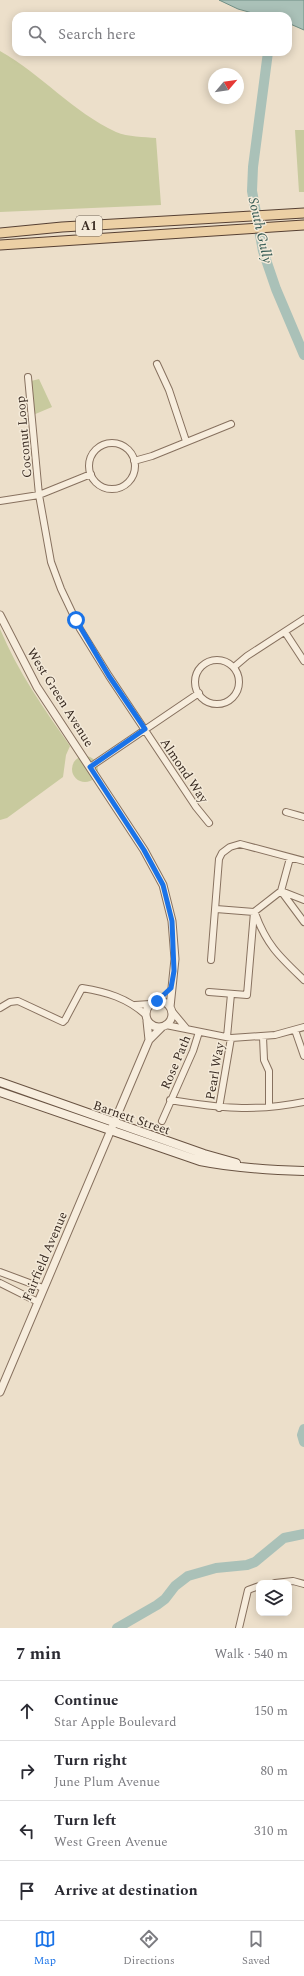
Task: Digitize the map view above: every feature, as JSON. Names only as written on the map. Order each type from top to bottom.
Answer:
[{"type":"main road","name":"A1","points":[[0,233],[178,220],[304,213]]},
{"type":"main road","name":"A1","points":[[0,245],[304,225]]},
{"type":"main road","name":"Barnett Street","points":[[0,1082],[200,1160],[230,1167],[258,1170],[304,1171]]},
{"type":"main road","name":"Barnett Street","points":[[0,1092],[112,1126]]},
{"type":"street","points":[[157,364],[169,390],[186,441]]},
{"type":"street","name":"Coconut Loop","points":[[28,377],[39,495],[51,562],[64,596],[80,629],[109,676],[145,729]]},
{"type":"street","points":[[134,461],[152,456],[231,424]]},
{"type":"street","points":[[114,443],[124,446],[131,453],[134,461],[133,474],[130,480],[118,488],[105,487],[99,484],[91,474],[91,458],[95,451],[104,444],[114,443]]},
{"type":"street","points":[[0,501],[39,495],[91,474]]},
{"type":"street","name":"West Green Avenue","points":[[0,615],[37,687],[144,850],[163,885],[172,921],[174,959],[170,1008]]},
{"type":"street","points":[[234,668],[247,656],[304,619]]},
{"type":"street","points":[[285,632],[304,661]]},
{"type":"street","points":[[221,660],[234,668],[238,676],[239,685],[236,693],[230,700],[221,704],[211,703],[199,693],[196,680],[201,667],[206,663],[221,660]]},
{"type":"street","points":[[90,767],[199,693]]},
{"type":"street","name":"Almond Way","points":[[145,729],[196,807],[209,823]]},
{"type":"street","points":[[286,812],[304,817]]},
{"type":"street","points":[[211,960],[219,859],[222,853],[230,847],[240,844],[304,861]]},
{"type":"street","points":[[216,909],[254,912],[281,891],[290,858]]},
{"type":"street","points":[[281,891],[304,900]]},
{"type":"street","points":[[281,891],[304,922]]},
{"type":"street","points":[[254,912],[260,928],[272,949],[304,980]]},
{"type":"street","points":[[209,992],[247,995],[254,912]]},
{"type":"street","points":[[0,1008],[10,1002],[18,1001],[63,1022],[82,988],[120,996],[134,1005],[154,1026],[186,1028],[229,1038],[263,1037],[295,1030],[304,1026]]},
{"type":"street","points":[[149,1040],[146,1009],[171,988]]},
{"type":"street","name":"Pearl Way","points":[[219,1108],[229,1038],[231,994]]},
{"type":"street","points":[[134,1005],[163,1001],[186,1028]]},
{"type":"street","points":[[112,1126],[149,1040],[171,1019],[170,1008]]},
{"type":"street","points":[[295,1030],[304,1056]]},
{"type":"street","name":"Rose Path","points":[[162,1121],[193,1051],[199,1032]]},
{"type":"street","points":[[263,1037],[264,1060],[269,1071],[269,1107]]},
{"type":"street","points":[[170,1100],[219,1108],[269,1107],[304,1102]]},
{"type":"street","name":"Fairfield Avenue","points":[[0,1392],[112,1126]]},
{"type":"street","points":[[0,1272],[43,1288]]},
{"type":"street","points":[[0,1283],[38,1302]]},
{"type":"street","points":[[292,1581],[304,1584]]},
{"type":"street","points":[[239,1628],[248,1590],[256,1587]]},
{"type":"green space","points":[[0,51],[15,60],[71,104],[100,124],[121,134],[156,138],[161,205],[0,212]]},
{"type":"green space","points":[[295,130],[304,130],[304,192],[299,192]]},
{"type":"green space","points":[[39,379],[52,407],[33,415],[31,381]]},
{"type":"green space","points":[[0,629],[23,675],[70,746],[66,755],[63,777],[7,818],[0,820]]},
{"type":"green space","points":[[85,756],[94,760],[98,769],[94,778],[85,782],[76,778],[72,769],[76,760]]},
{"type":"shaded area","points":[[219,0],[304,0],[304,30],[292,25],[292,12],[249,12],[238,9]]},
{"type":"waterway","name":"South Gully","points":[[267,56],[253,167],[252,191],[263,251],[276,289],[304,355]]},
{"type":"waterway","name":"South Gully","points":[[304,1429],[302,1435],[304,1442]]},
{"type":"waterway","name":"South Gully","points":[[117,1628],[157,1605],[165,1599],[175,1586],[188,1576],[216,1568],[247,1565],[255,1562],[284,1538],[304,1534]]},
{"type":"route","points":[[76,620],[109,676],[145,729],[90,767],[154,866],[163,885],[172,921],[174,971],[171,988],[157,1001]]}]
